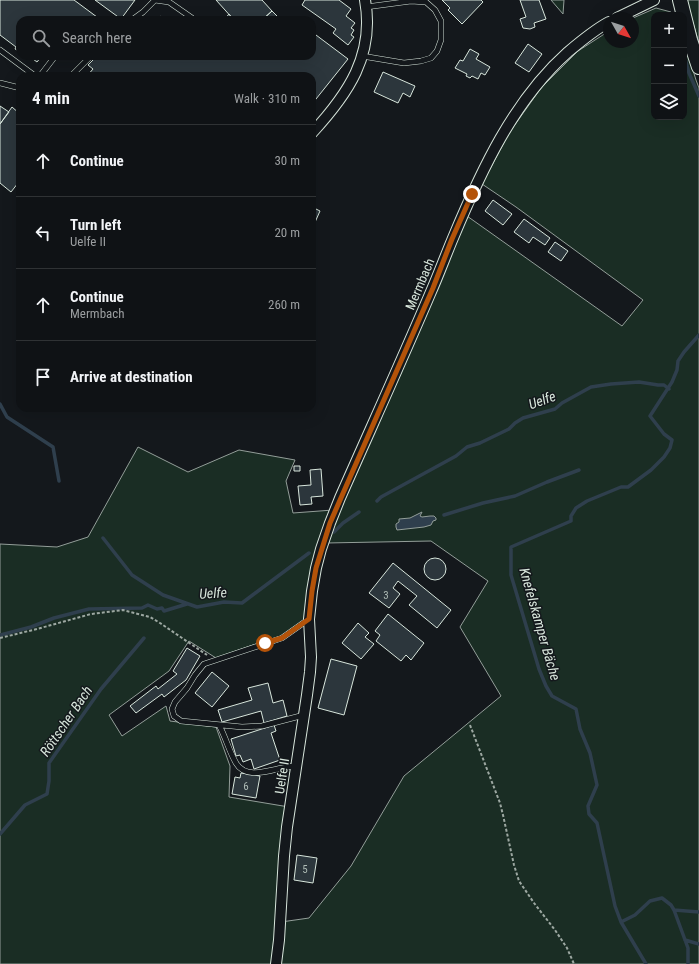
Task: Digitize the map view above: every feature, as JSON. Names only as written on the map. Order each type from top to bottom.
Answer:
[{"type":"street","points":[[629,12],[654,0]]},
{"type":"street","points":[[680,0],[690,40],[699,67]]},
{"type":"street","points":[[316,128],[339,101],[352,82],[360,64],[367,28],[365,3]]},
{"type":"street","name":"Mermbach","points":[[312,591],[321,549],[340,498],[433,288],[452,239],[487,164],[516,114],[529,95],[554,65],[580,42],[603,25]]},
{"type":"street","name":"Uelfe II","points":[[276,964],[287,827],[307,696],[311,657],[309,619],[312,591]]},
{"type":"lane","points":[[138,16],[155,0],[169,2],[189,16]]},
{"type":"lane","points":[[362,56],[404,62],[421,61],[432,58],[437,51],[441,40],[441,21],[435,10],[426,2],[411,1],[365,3]]},
{"type":"lane","points":[[0,50],[30,72]]},
{"type":"lane","points":[[43,72],[52,60]]},
{"type":"lane","points":[[75,72],[87,60]]},
{"type":"lane","points":[[0,83],[16,87]]},
{"type":"lane","points":[[304,715],[262,726],[220,726],[182,721],[174,716],[172,709],[175,702],[204,664],[282,638],[309,619]]},
{"type":"lane","points":[[220,726],[236,764],[241,769],[248,772],[258,773],[297,766]]},
{"type":"path","points":[[0,638],[91,614],[123,610],[150,617],[215,661]]},
{"type":"path","points":[[470,725],[500,803],[519,881],[567,948],[574,964]]},
{"type":"green space","points":[[551,0],[564,0],[563,14]]},
{"type":"green space","points":[[687,0],[699,0],[699,43],[687,3]]},
{"type":"green space","points":[[656,8],[671,12],[651,12],[651,120],[687,120],[687,51],[699,88],[699,964],[278,964],[281,922],[309,918],[351,866],[404,776],[501,696],[460,627],[488,581],[431,541],[326,543],[356,468],[467,216],[622,326],[643,300],[516,207],[482,184],[509,133],[541,88],[578,51],[603,35],[603,48],[639,48],[639,15]]},
{"type":"green space","points":[[138,447],[188,472],[239,450],[295,460],[286,481],[293,513],[333,510],[307,618],[281,636],[216,658],[189,641],[169,671],[109,715],[122,736],[166,706],[170,721],[216,727],[230,766],[229,797],[289,807],[274,964],[0,964],[0,544],[57,547],[88,537]]},
{"type":"water","points":[[422,512],[420,516],[434,516],[436,520],[433,521],[431,525],[424,527],[397,530],[396,524],[399,522],[399,519],[410,518]]},
{"type":"building","points":[[0,0],[74,0],[96,16],[16,16],[16,47],[0,35]]},
{"type":"building","points":[[95,0],[135,0],[123,16],[117,16]]},
{"type":"building","points":[[216,0],[262,0],[272,11],[266,16],[230,16]]},
{"type":"building","points":[[305,0],[339,0],[351,9],[346,16],[355,23],[351,28],[354,30],[351,35],[354,37],[348,45],[333,33],[336,29],[302,5]]},
{"type":"building","points":[[442,0],[481,0],[483,2],[462,24],[448,10],[450,8]]},
{"type":"building","points":[[520,0],[539,0],[546,19],[534,23],[535,27],[530,29],[523,28],[520,19],[526,17]]},
{"type":"building","points":[[272,11],[277,16],[266,16]]},
{"type":"building","points":[[316,35],[348,59],[316,99],[316,72],[90,72],[93,69],[88,65],[93,60],[316,60]]},
{"type":"building","points":[[528,44],[542,54],[529,72],[515,63]]},
{"type":"building","points":[[470,49],[479,54],[476,59],[490,67],[485,75],[481,73],[478,79],[472,76],[470,78],[466,76],[467,74],[455,68],[460,60],[463,61]]},
{"type":"building","points":[[383,72],[415,86],[410,97],[403,93],[398,103],[374,92]]},
{"type":"building","points":[[0,106],[9,112],[0,124]]},
{"type":"building","points":[[12,107],[16,110],[16,186],[11,192],[0,183],[0,124]]},
{"type":"building","points":[[493,200],[512,214],[503,225],[485,211]]},
{"type":"building","points":[[316,209],[320,211],[316,220]]},
{"type":"building","points":[[524,219],[550,238],[545,245],[533,237],[529,243],[514,232]]},
{"type":"building","points":[[555,242],[568,251],[561,261],[548,252]]},
{"type":"building","points":[[294,466],[300,466],[300,471],[294,471]]},
{"type":"building","points":[[321,469],[323,496],[311,497],[312,504],[300,505],[298,486],[311,485],[310,470]]},
{"type":"building","points":[[435,558],[439,559],[445,565],[445,573],[439,579],[435,580],[431,579],[425,573],[424,569],[425,565],[431,559]]},
{"type":"building","points":[[393,563],[451,610],[437,628],[409,605],[417,596],[398,581],[393,588],[400,594],[389,608],[369,593]]},
{"type":"building","points":[[388,614],[424,643],[411,660],[406,655],[401,661],[376,641],[380,635],[375,631]]},
{"type":"building","points":[[358,623],[369,633],[365,637],[374,644],[361,659],[342,643]]},
{"type":"building","points":[[187,648],[200,656],[186,680],[164,697],[162,694],[136,713],[130,706],[156,686],[158,689],[177,674],[173,671]]},
{"type":"building","points":[[331,659],[357,666],[344,715],[318,708]]},
{"type":"building","points":[[212,672],[229,686],[212,707],[195,693]]},
{"type":"building","points":[[268,683],[273,703],[283,700],[287,716],[264,723],[261,711],[222,722],[218,710],[252,700],[248,688]]},
{"type":"building","points":[[274,725],[276,731],[271,733],[280,760],[254,769],[251,759],[243,762],[240,755],[236,756],[231,739]]},
{"type":"building","points":[[241,773],[260,776],[256,798],[232,794],[235,777],[240,778]]},
{"type":"building","points":[[297,855],[317,858],[313,883],[294,880]]},
{"type":"waterway","name":"Mermbach","points":[[687,66],[699,96]]},
{"type":"waterway","name":"Knefelskamper Bäche","points":[[688,964],[688,948],[674,910],[671,905],[662,898],[650,901],[635,915],[621,922],[615,906],[597,823],[589,814],[588,806],[597,785],[590,753],[580,729],[576,709],[552,696],[539,669],[511,575],[511,547],[571,521],[571,516],[576,508],[587,501],[621,487],[628,487],[651,470],[664,457],[670,448],[672,440],[664,434],[650,416],[672,382],[677,370],[678,361],[699,335]]},
{"type":"waterway","name":"Uelfe","points":[[377,501],[381,497],[456,456],[467,447],[480,443],[509,429],[523,418],[555,409],[562,403],[591,387],[639,382],[664,385],[669,389]]},
{"type":"waterway","name":"Uelfe","points":[[0,404],[7,417],[53,447],[59,481]]},
{"type":"waterway","name":"Knefelskamper Bäche","points":[[444,515],[483,503],[515,496],[579,470]]},
{"type":"waterway","name":"Uelfe","points":[[334,532],[343,523],[359,512]]},
{"type":"waterway","name":"Uelfe","points":[[103,538],[132,575],[163,595],[197,607],[224,602],[242,603],[309,553]]},
{"type":"waterway","points":[[0,635],[89,609],[142,608],[148,605],[157,609],[162,608],[164,611],[187,604]]},
{"type":"waterway","name":"Röttscher Bach","points":[[0,834],[25,805],[47,794],[49,763],[101,689],[144,638]]},
{"type":"waterway","points":[[674,910],[699,912]]},
{"type":"waterway","points":[[621,922],[646,964]]},
{"type":"waterway","points":[[685,940],[699,944]]},
{"type":"route","points":[[265,643],[282,638],[309,619],[316,568],[330,523],[433,288],[452,239],[472,194]]}]
